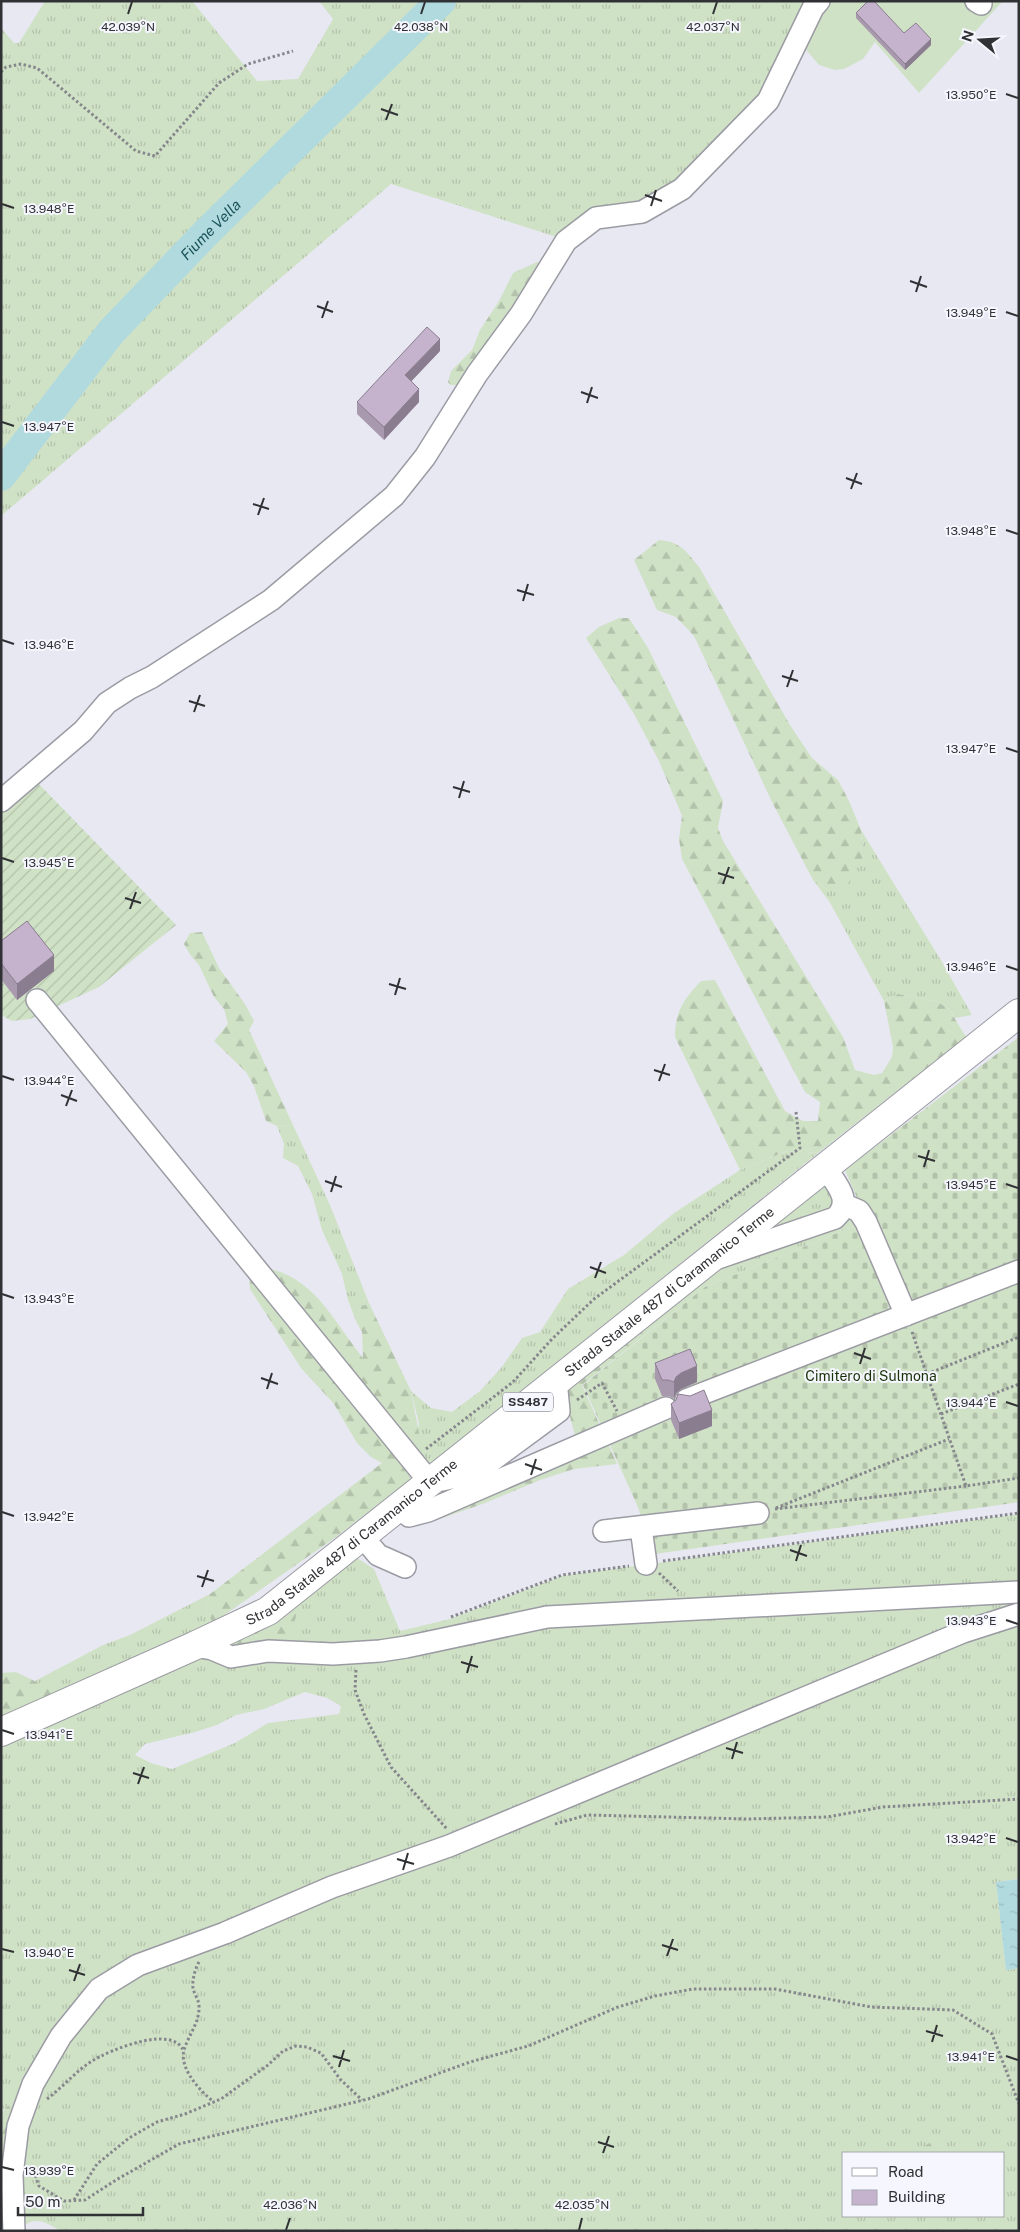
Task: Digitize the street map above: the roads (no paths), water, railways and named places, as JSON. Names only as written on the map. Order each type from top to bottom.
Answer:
[{"type":"main road","name":"Strada Statale 487 di Caramanico Terme","points":[[1,1732],[268,1611],[1019,1013]]},
{"type":"street","points":[[1,801],[83,731],[107,703],[152,677],[271,600],[394,496],[425,457],[477,374],[521,314],[566,241],[596,218],[642,212],[689,183],[768,101],[813,8],[819,1]]},
{"type":"street","points":[[37,1000],[412,1460],[432,1479],[442,1480],[474,1473],[559,1411],[556,1380]]},
{"type":"street","points":[[710,1260],[835,1218],[844,1211],[845,1204],[842,1194],[824,1167]]},
{"type":"street","points":[[845,1204],[859,1211],[866,1222],[906,1315]]},
{"type":"street","points":[[399,1506],[409,1516],[428,1511],[676,1404],[1019,1271]]},
{"type":"street","points":[[604,1531],[758,1513]]},
{"type":"street","points":[[641,1528],[652,1563]]},
{"type":"street","points":[[362,1536],[378,1554],[404,1567]]},
{"type":"street","points":[[194,1646],[212,1649],[231,1657],[268,1651],[349,1652],[406,1647],[547,1617],[1019,1592]]},
{"type":"street","points":[[14,2231],[12,2175],[18,2126],[34,2084],[61,2036],[99,1988],[138,1965],[206,1940],[332,1887],[459,1842],[963,1632],[1019,1614]]},
{"type":"water","points":[[1019,1879],[1019,1968],[1006,1970],[996,1882]]},
{"type":"waterway","name":"Fiume Vella","points":[[1,476],[111,332],[205,234],[441,1]]},
{"type":"park label","name":"Cimitero di Sulmona","points":[[871,1376]]}]
